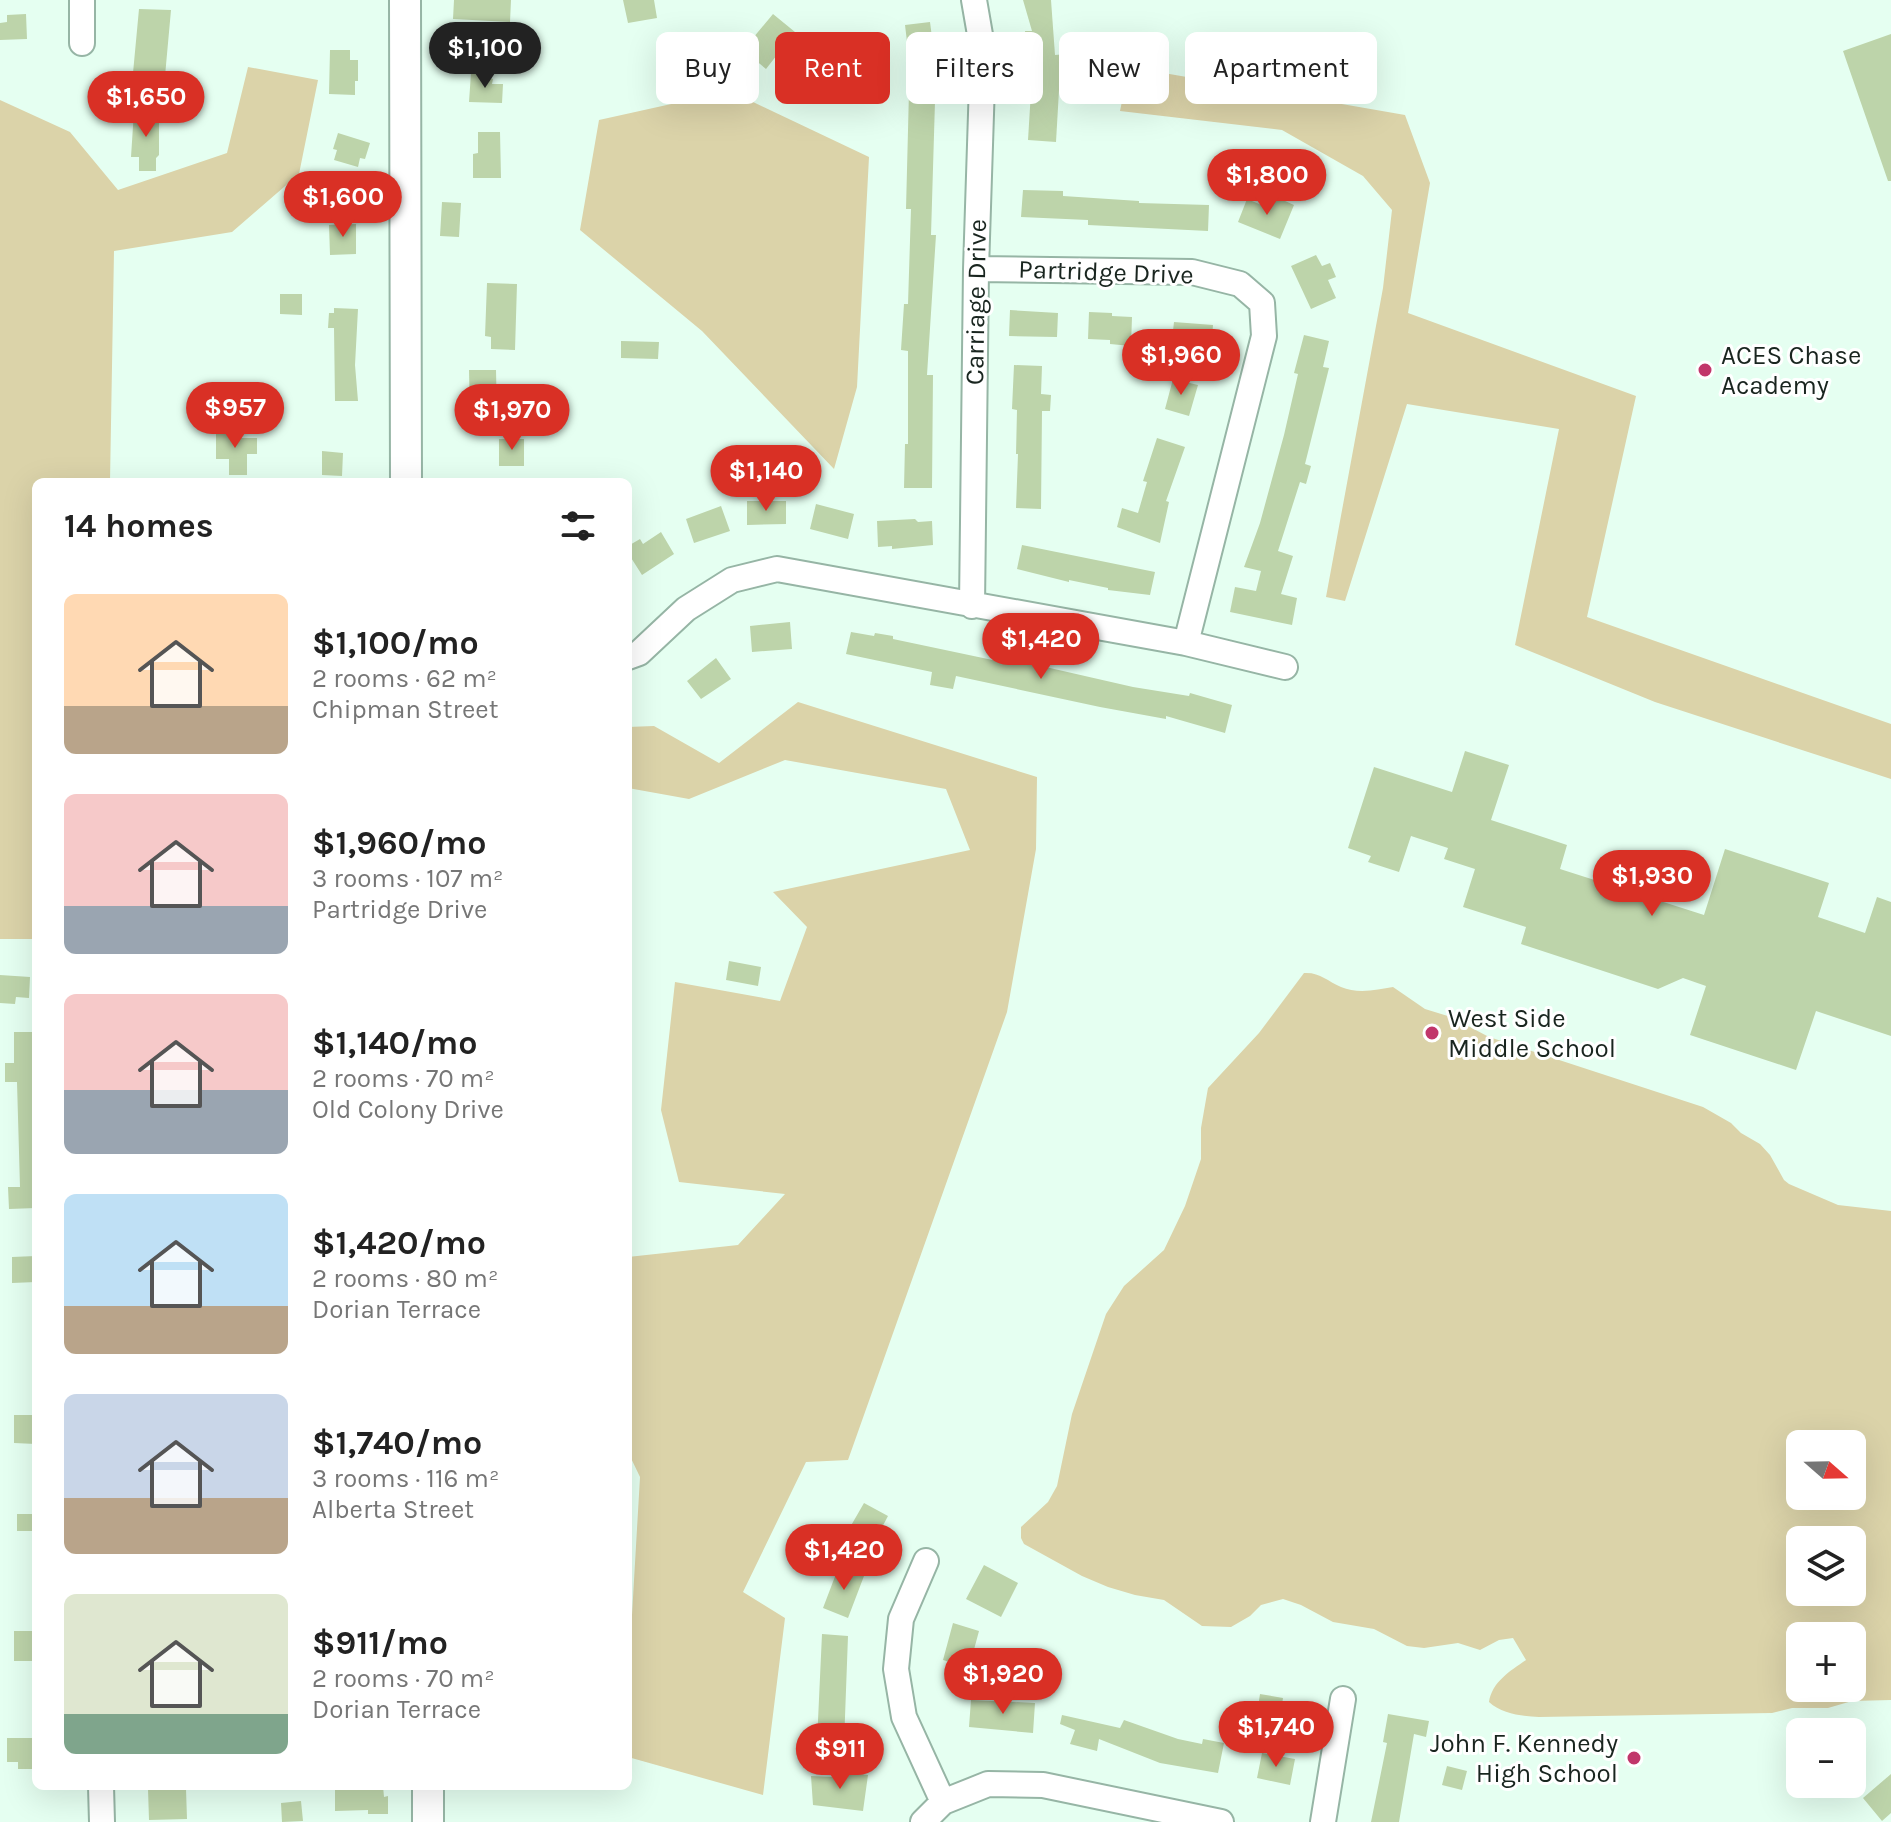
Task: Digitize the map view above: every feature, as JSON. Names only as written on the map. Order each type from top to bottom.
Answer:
[{"type":"street","points":[[82,0],[82,43]]},
{"type":"street","points":[[405,0],[406,478]]},
{"type":"street","name":"Carriage Drive","points":[[972,606],[976,269],[983,52],[974,0]]},
{"type":"street","name":"Partridge Drive","points":[[976,269],[1192,272],[1240,284],[1262,303],[1264,336],[1186,643]]},
{"type":"street","points":[[632,656],[639,653],[686,609],[732,580],[777,569],[1186,643],[1285,667]]},
{"type":"street","points":[[926,1561],[901,1619],[896,1669],[904,1717],[943,1802]]},
{"type":"street","points":[[1323,1822],[1343,1699]]},
{"type":"street","points":[[923,1822],[943,1802],[988,1784],[1043,1785],[1221,1822]]},
{"type":"street","points":[[101,1790],[102,1822]]},
{"type":"street","points":[[428,1790],[428,1822]]},
{"type":"shaded area","points":[[248,67],[318,80],[299,174],[232,232],[114,251],[110,478],[32,478],[32,939],[0,939],[0,100],[70,132],[118,190],[227,153]]},
{"type":"shaded area","points":[[1169,74],[1185,77],[1185,104],[1342,104],[1405,115],[1430,183],[1408,313],[1636,396],[1587,617],[1891,724],[1891,779],[1655,702],[1515,645],[1559,429],[1407,404],[1345,601],[1326,597],[1383,288],[1392,210],[1363,176],[1282,130],[1120,111],[1121,104],[1169,104]]},
{"type":"shaded area","points":[[671,104],[757,104],[869,157],[857,387],[834,469],[702,331],[580,230],[599,120]]},
{"type":"shaded area","points":[[798,702],[1037,777],[1036,849],[1007,1012],[848,1460],[806,1462],[743,1592],[785,1618],[763,1795],[632,1758],[632,1615],[640,1477],[632,1460],[632,1257],[738,1245],[785,1194],[679,1182],[661,1110],[675,982],[780,1001],[807,927],[773,892],[970,850],[946,789],[785,760],[689,799],[632,789],[632,727],[654,726],[719,763]]},
{"type":"shaded area","points":[[1304,973],[1319,975],[1354,990],[1393,987],[1425,1009],[1451,1017],[1489,1037],[1703,1107],[1760,1144],[1789,1184],[1838,1205],[1891,1211],[1891,1700],[1866,1701],[1866,1622],[1786,1622],[1786,1702],[1849,1702],[1828,1708],[1792,1708],[1772,1713],[1519,1715],[1506,1712],[1489,1702],[1498,1683],[1526,1660],[1513,1638],[1499,1640],[1480,1650],[1458,1643],[1424,1648],[1407,1646],[1374,1629],[1333,1622],[1283,1599],[1261,1605],[1231,1627],[1202,1626],[1164,1600],[1108,1587],[1024,1544],[1021,1527],[1048,1502],[1057,1486],[1072,1414],[1106,1314],[1124,1286],[1164,1250],[1185,1206],[1201,1159],[1201,1128],[1208,1088],[1259,1033]]},
{"type":"building","points":[[454,0],[511,0],[510,22],[453,19]]},
{"type":"building","points":[[623,0],[654,0],[657,18],[628,23]]},
{"type":"building","points":[[1023,0],[1051,0],[1055,55],[1059,55],[1056,142],[1028,140],[1030,104],[1043,104],[1043,32],[1025,32],[1032,31]]},
{"type":"building","points":[[139,9],[171,10],[165,76],[133,73]]},
{"type":"building","points":[[26,14],[27,39],[0,40],[0,23],[7,22],[7,15]]},
{"type":"building","points":[[773,14],[795,32],[775,32],[775,58],[766,69],[759,63],[758,32]]},
{"type":"building","points":[[930,22],[931,32],[906,33],[905,25]]},
{"type":"building","points":[[1891,34],[1891,181],[1888,181],[1843,51]]},
{"type":"building","points":[[330,50],[350,50],[350,60],[358,60],[355,95],[329,94]]},
{"type":"building","points":[[471,73],[489,74],[492,84],[503,84],[502,103],[469,102]]},
{"type":"building","points":[[909,104],[935,104],[931,235],[936,235],[927,375],[933,375],[932,488],[904,488],[905,444],[908,444],[908,351],[901,350],[904,304],[908,304],[911,209],[906,209]]},
{"type":"building","points":[[134,111],[159,111],[156,171],[139,171],[139,157],[131,157]]},
{"type":"building","points":[[478,132],[500,132],[501,178],[473,178],[473,154],[478,153]]},
{"type":"building","points":[[338,133],[370,143],[365,159],[360,158],[358,167],[334,160],[337,150],[333,149]]},
{"type":"building","points":[[1023,190],[1063,191],[1063,196],[1139,203],[1209,205],[1208,231],[1088,225],[1088,220],[1021,217]]},
{"type":"building","points":[[297,196],[322,196],[322,218],[297,218]]},
{"type":"building","points":[[1274,196],[1294,205],[1280,239],[1238,222],[1247,199],[1269,208]]},
{"type":"building","points":[[442,202],[461,203],[459,237],[440,236]]},
{"type":"building","points":[[356,224],[356,254],[330,255],[329,225]]},
{"type":"building","points":[[1316,255],[1322,266],[1330,263],[1336,277],[1328,280],[1336,298],[1311,309],[1291,266]]},
{"type":"building","points":[[487,283],[517,284],[515,350],[491,349],[491,337],[485,336]]},
{"type":"building","points":[[280,294],[302,294],[302,315],[280,314]]},
{"type":"building","points":[[334,308],[358,309],[355,365],[358,401],[335,401],[334,328],[328,328],[329,313],[334,313]]},
{"type":"building","points":[[1010,310],[1058,313],[1057,337],[1009,336]]},
{"type":"building","points":[[1089,312],[1132,317],[1131,346],[1110,344],[1110,340],[1088,339]]},
{"type":"building","points":[[1174,322],[1213,325],[1211,351],[1171,348]]},
{"type":"building","points":[[1304,335],[1329,341],[1323,367],[1329,368],[1305,464],[1311,466],[1306,484],[1300,482],[1278,551],[1293,556],[1281,594],[1297,598],[1292,625],[1230,612],[1235,587],[1256,591],[1261,571],[1244,567],[1260,523],[1284,435]]},
{"type":"building","points":[[621,341],[659,342],[658,359],[621,358]]},
{"type":"building","points":[[1014,365],[1042,366],[1041,394],[1051,395],[1050,411],[1042,411],[1041,509],[1016,508],[1018,454],[1017,410],[1012,409]]},
{"type":"building","points":[[469,370],[496,370],[497,416],[470,417]]},
{"type":"building","points":[[1173,379],[1198,385],[1189,416],[1165,409]]},
{"type":"building","points":[[216,430],[239,430],[239,438],[257,438],[257,454],[247,454],[247,475],[229,475],[229,459],[216,459]]},
{"type":"building","points":[[1157,438],[1185,447],[1166,501],[1169,502],[1160,543],[1117,527],[1122,508],[1138,513],[1147,482],[1143,481]]},
{"type":"building","points":[[499,439],[524,439],[524,466],[499,466]]},
{"type":"building","points":[[322,451],[343,453],[342,476],[322,475]]},
{"type":"building","points":[[747,501],[786,501],[786,524],[747,525]]},
{"type":"building","points":[[816,504],[854,514],[848,539],[810,529]]},
{"type":"building","points":[[721,506],[730,531],[694,543],[686,519]]},
{"type":"building","points":[[915,519],[918,522],[932,521],[933,545],[892,549],[892,546],[878,547],[877,521]]},
{"type":"building","points":[[661,532],[674,554],[642,575],[632,559],[632,544],[640,539],[643,544]]},
{"type":"building","points":[[1022,545],[1155,572],[1150,595],[1108,590],[1017,569]]},
{"type":"building","points":[[790,622],[792,649],[752,652],[750,626]]},
{"type":"building","points":[[851,632],[893,636],[893,639],[1002,662],[1002,657],[1133,687],[1189,696],[1190,693],[1232,705],[1225,733],[1166,716],[1166,719],[1100,707],[956,676],[953,689],[930,685],[932,672],[846,654]]},
{"type":"building","points":[[716,658],[731,679],[701,699],[687,681]]},
{"type":"building","points":[[1465,751],[1509,765],[1491,820],[1567,845],[1560,869],[1704,915],[1725,849],[1829,883],[1818,917],[1865,933],[1877,897],[1891,902],[1891,1036],[1816,1011],[1796,1070],[1690,1035],[1706,986],[1683,978],[1658,989],[1521,944],[1526,927],[1463,907],[1475,869],[1444,859],[1448,848],[1411,836],[1399,872],[1368,862],[1371,856],[1348,848],[1374,767],[1452,792]]},
{"type":"building","points":[[729,961],[761,967],[758,986],[726,980]]},
{"type":"building","points":[[0,975],[30,977],[29,998],[16,997],[15,1004],[0,1003]]},
{"type":"building","points":[[14,1032],[32,1032],[32,1208],[9,1209],[8,1187],[20,1187],[17,1082],[5,1082],[5,1063],[14,1063]]},
{"type":"building","points":[[32,1256],[32,1282],[12,1283],[12,1257]]},
{"type":"building","points":[[14,1415],[32,1415],[32,1444],[14,1443]]},
{"type":"building","points":[[864,1503],[888,1516],[870,1550],[845,1536]]},
{"type":"building","points":[[17,1514],[32,1514],[32,1531],[17,1531]]},
{"type":"building","points":[[984,1565],[1018,1583],[1001,1617],[966,1599]]},
{"type":"building","points":[[839,1566],[864,1576],[848,1618],[823,1608]]},
{"type":"building","points":[[953,1623],[979,1631],[969,1668],[943,1660]]},
{"type":"building","points":[[14,1631],[32,1631],[32,1661],[14,1661]]},
{"type":"building","points":[[822,1634],[848,1636],[844,1744],[817,1742]]},
{"type":"building","points":[[1260,1694],[1283,1698],[1279,1724],[1256,1720]]},
{"type":"building","points":[[971,1700],[1035,1703],[1033,1733],[969,1727]]},
{"type":"building","points":[[1388,1714],[1429,1721],[1426,1737],[1414,1734],[1399,1822],[1371,1822],[1387,1743],[1383,1742]]},
{"type":"building","points":[[1062,1715],[1120,1728],[1124,1720],[1178,1739],[1202,1744],[1203,1739],[1224,1743],[1218,1773],[1160,1763],[1099,1739],[1097,1751],[1070,1744],[1075,1730],[1060,1724]]},
{"type":"building","points":[[7,1738],[32,1738],[32,1769],[18,1769],[18,1762],[7,1762]]},
{"type":"building","points":[[1262,1753],[1295,1759],[1290,1785],[1257,1778]]},
{"type":"building","points":[[1447,1766],[1467,1771],[1462,1790],[1442,1785]]},
{"type":"building","points":[[833,1771],[868,1775],[863,1811],[813,1805],[811,1776],[832,1777]]},
{"type":"building","points":[[1891,1774],[1891,1813],[1882,1821],[1863,1798]]},
{"type":"building","points":[[148,1790],[186,1790],[187,1819],[149,1820]]},
{"type":"building","points":[[335,1790],[383,1790],[384,1797],[388,1796],[388,1814],[368,1814],[368,1810],[335,1811]]},
{"type":"building","points":[[301,1801],[303,1821],[282,1822],[281,1803]]},
{"type":"place","name":"ACES Chase Academy","points":[[1705,370]]},
{"type":"place","name":"West Side Middle School","points":[[1432,1033]]},
{"type":"place","name":"John F. Kennedy High School","points":[[1634,1758]]}]
